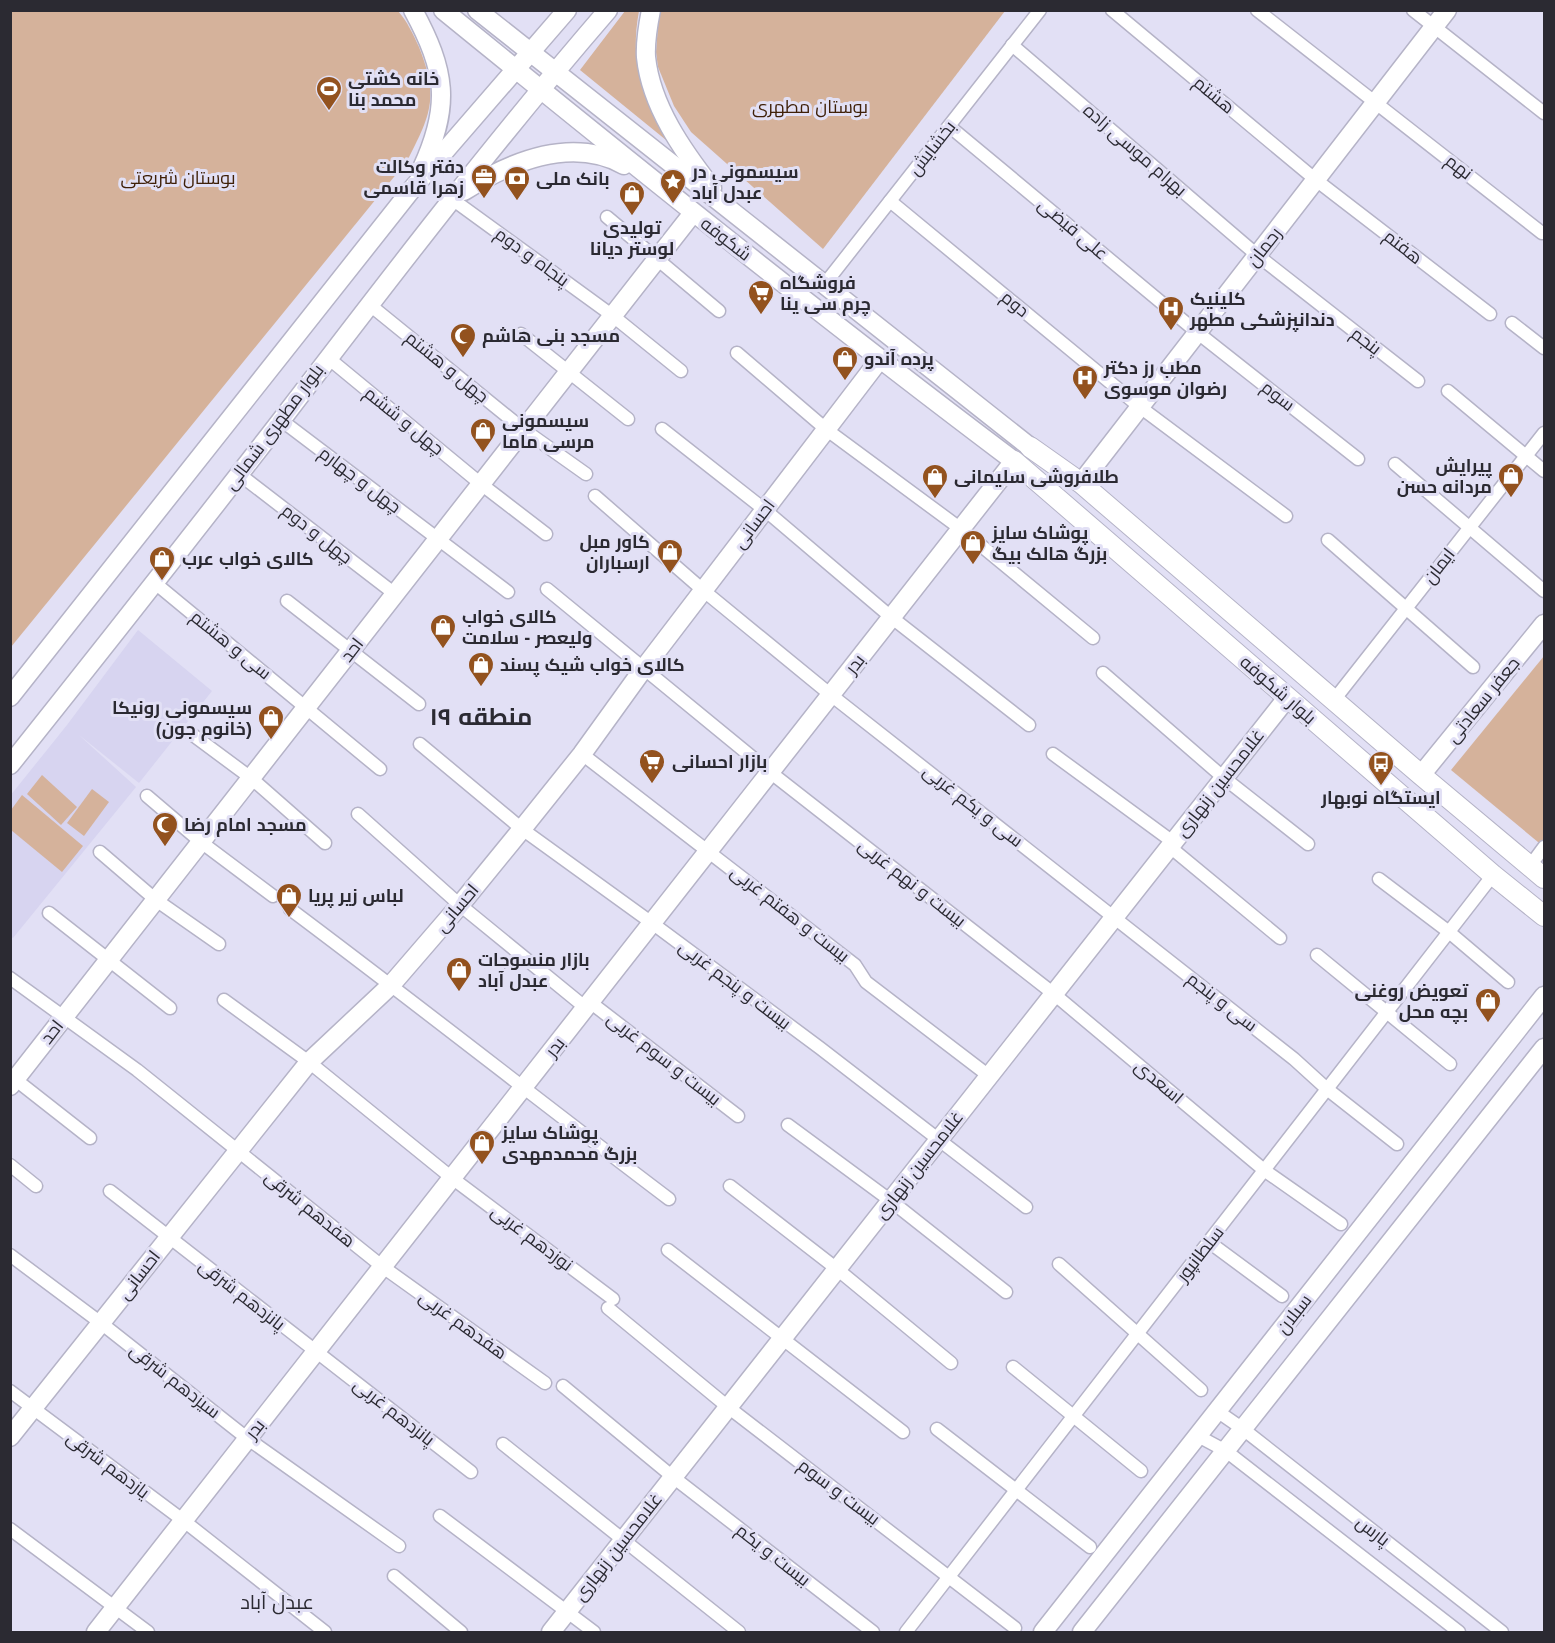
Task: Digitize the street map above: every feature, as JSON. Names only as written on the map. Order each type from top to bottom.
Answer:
[{"type":"main road","name":"بلوار شکوفه","points":[[1030,447],[1081,483],[1537,872]]},
{"type":"main road","name":"بلوار شکوفه","points":[[1014,461],[1493,875],[1545,916]]},
{"type":"street","points":[[412,189],[440,120],[442,92],[430,48],[413,10]]},
{"type":"street","name":"شکوفه","points":[[443,10],[693,213],[1014,461]]},
{"type":"street","name":"شکوفه","points":[[477,10],[1030,447]]},
{"type":"street","points":[[10,697],[412,189],[567,10]]},
{"type":"street","name":"بلوار مطهری شمالی","points":[[10,765],[155,583],[327,357],[452,199],[608,10]]},
{"type":"street","points":[[651,10],[646,57],[660,106],[684,152],[727,209]]},
{"type":"street","name":"بخشایش","points":[[824,285],[1040,10]]},
{"type":"street","name":"هشتم","points":[[1112,10],[1316,180]]},
{"type":"street","name":"نهم","points":[[1257,10],[1542,233]]},
{"type":"street","points":[[1413,10],[1545,113]]},
{"type":"street","name":"رحمان","points":[[1081,483],[1447,10]]},
{"type":"street","name":"بهرام موسی زاده","points":[[1012,45],[1257,255]]},
{"type":"street","name":"علی فیضی","points":[[949,126],[1198,333]]},
{"type":"street","points":[[452,199],[518,164],[543,155],[569,151],[597,154],[620,163],[659,186]]},
{"type":"street","name":"هفتم","points":[[1316,180],[1490,314]]},
{"type":"street","name":"پنجاه و دوم","points":[[452,199],[613,316],[681,371]]},
{"type":"street","name":"دوم","points":[[890,201],[1140,407],[1286,516]]},
{"type":"street","name":"احد","points":[[12,1080],[156,900],[693,213]]},
{"type":"street","points":[[607,217],[719,311]]},
{"type":"street","name":"پنجم","points":[[1257,255],[1418,381]]},
{"type":"street","name":"چهل و هشتم","points":[[370,305],[524,429],[586,474]]},
{"type":"street","points":[[1512,323],[1545,348]]},
{"type":"street","name":"سوم","points":[[1198,333],[1358,459]]},
{"type":"street","points":[[521,334],[628,419]]},
{"type":"street","points":[[737,354],[827,430],[961,528],[1093,638]]},
{"type":"street","name":"چهل و ششم","points":[[327,357],[481,484],[546,534]]},
{"type":"street","name":"احسانی","points":[[10,1437],[309,1062],[391,985],[460,906],[582,754],[644,668],[880,359]]},
{"type":"street","points":[[1448,391],[1545,471]]},
{"type":"street","name":"چهل و چهارم","points":[[281,420],[508,592]]},
{"type":"street","points":[[662,429],[765,510],[891,617],[1029,725]]},
{"type":"street","name":"ایمان","points":[[1334,700],[1545,433]]},
{"type":"street","name":"بدر","points":[[96,1632],[1014,461]]},
{"type":"street","points":[[1395,464],[1545,591]]},
{"type":"street","name":"چهل و دوم","points":[[239,474],[395,594]]},
{"type":"street","name":"سی و یکم غربی","points":[[595,496],[704,591],[831,695],[1114,917]]},
{"type":"street","points":[[1328,540],[1473,667]]},
{"type":"street","name":"سی و هشتم","points":[[155,583],[380,769]]},
{"type":"street","name":"بیست و نهم غربی","points":[[547,589],[770,772],[1054,994]]},
{"type":"street","points":[[287,601],[419,704]]},
{"type":"street","name":"جعفر سعادتی","points":[[1421,775],[1545,624]]},
{"type":"street","points":[[1103,674],[1224,778],[1308,844]]},
{"type":"street","name":"غلامحسین زنهاری","points":[[551,1632],[1287,698]]},
{"type":"street","points":[[189,732],[251,778],[325,843]]},
{"type":"street","name":"بیست و پنجم غربی","points":[[420,744],[522,829],[652,923],[1026,1207]]},
{"type":"street","name":"بیست و هفتم غربی","points":[[582,754],[855,965],[866,982],[989,1076]]},
{"type":"street","points":[[1053,754],[1171,845],[1280,938]]},
{"type":"street","points":[[147,796],[201,842],[273,896]]},
{"type":"street","name":"بیست و سوم غربی","points":[[358,814],[460,906],[588,1005],[738,1116]]},
{"type":"street","points":[[1537,872],[1545,847]]},
{"type":"street","points":[[100,852],[156,900],[219,944]]},
{"type":"street","name":"سلطانپور","points":[[906,1632],[1493,875]]},
{"type":"street","points":[[1379,879],[1449,932],[1508,982]]},
{"type":"street","points":[[290,909],[391,985],[522,1089],[669,1199]]},
{"type":"street","points":[[49,914],[170,1008]]},
{"type":"street","name":"سی و پنجم","points":[[1114,917],[1294,1059],[1327,1089],[1397,1144]]},
{"type":"street","points":[[1317,955],[1450,1065]]},
{"type":"street","name":"هفدهم شرقی","points":[[10,978],[137,1070],[383,1267]]},
{"type":"street","name":"اسعدی","points":[[1054,994],[1264,1170],[1341,1224]]},
{"type":"street","name":"سبلان","points":[[1043,1632],[1545,996]]},
{"type":"street","name":"نوزدهم غربی","points":[[225,1000],[309,1062],[611,1303],[728,1407]]},
{"type":"street","name":"سبلان","points":[[1082,1632],[1545,1048]]},
{"type":"street","points":[[12,1080],[90,1138]]},
{"type":"street","points":[[788,1125],[891,1201],[1006,1292]]},
{"type":"street","points":[[10,1165],[36,1186]]},
{"type":"street","points":[[730,1186],[837,1269],[951,1363]]},
{"type":"street","name":"پانزدهم شرقی","points":[[110,1191],[316,1352]]},
{"type":"street","points":[[1209,1242],[1282,1296]]},
{"type":"street","points":[[668,1250],[903,1432]]},
{"type":"street","name":"سیزدهم شرقی","points":[[10,1255],[101,1323],[248,1439],[399,1546]]},
{"type":"street","points":[[1059,1264],[1201,1390]]},
{"type":"street","name":"هفدهم غربی","points":[[383,1267],[545,1383]]},
{"type":"street","name":"پانزدهم غربی","points":[[316,1352],[471,1472]]},
{"type":"street","points":[[1013,1367],[1142,1471]]},
{"type":"street","name":"بیست و یکم","points":[[563,1386],[673,1477],[873,1632]]},
{"type":"street","name":"یازدهم شرقی","points":[[10,1391],[184,1521],[325,1632]]},
{"type":"street","name":"بیست و سوم","points":[[728,1407],[950,1576]]},
{"type":"street","name":"پارس","points":[[1217,1411],[1501,1632]]},
{"type":"street","points":[[937,1429],[1090,1547]]},
{"type":"street","name":"پارس","points":[[1198,1436],[1226,1451],[1459,1632]]},
{"type":"street","points":[[503,1444],[739,1632]]},
{"type":"street","points":[[440,1516],[594,1632]]},
{"type":"street","points":[[10,1529],[148,1632]]},
{"type":"street","points":[[394,1576],[461,1632]]},
{"type":"street","points":[[950,1576],[1015,1628]]},
{"type":"shaded area","points":[[138,630],[212,691],[139,783],[79,735],[136,787],[13,938],[10,936],[10,796]]},
{"type":"green space","name":"بوستان شریعتی","points":[[11,10],[398,11],[419,47],[429,80],[430,106],[422,131],[407,161],[11,647]]},
{"type":"green space","points":[[625,11],[639,11],[636,47],[640,77],[666,140],[580,70]]},
{"type":"green space","name":"بوستان مطهری","points":[[659,11],[1005,11],[823,249],[691,132],[674,106],[658,67],[656,52]]},
{"type":"green space","points":[[1544,656],[1544,847],[1451,770]]},
{"type":"green space","points":[[42,775],[77,807],[61,825],[27,794]]},
{"type":"green space","points":[[92,789],[109,802],[84,836],[67,823]]},
{"type":"green space","points":[[22,795],[83,846],[62,872],[11,830],[11,810]]},
{"type":"place","name":"خانه کشتی محمد بنا","points":[[329,112]]},
{"type":"place","name":"دفتر وکالت زهرا قاسمی","points":[[484,200]]},
{"type":"place","name":"بانک ملی","points":[[517,202]]},
{"type":"place","name":"سیسمونی در عبدل آباد","points":[[673,205]]},
{"type":"place","name":"تولیدی لوستر دیانا","points":[[632,217]]},
{"type":"place","name":"فروشگاه چرم سی ینا","points":[[761,316]]},
{"type":"place","name":"کلینیک دندانپزشکی مطهر","points":[[1171,332]]},
{"type":"place","name":"مسجد بنی هاشم","points":[[463,359]]},
{"type":"place","name":"پرده آندو","points":[[845,382]]},
{"type":"place","name":"مطب رز دکتر رضوان موسوی","points":[[1085,401]]},
{"type":"place","name":"سیسمونی مرسی ماما","points":[[483,454]]},
{"type":"place","name":"پیرایش مردانه حسن","points":[[1511,499]]},
{"type":"place","name":"طلافروشی سلیمانی","points":[[935,500]]},
{"type":"place","name":"پوشاک سایز بزرگ هالک بیگ","points":[[973,566]]},
{"type":"place","name":"كاور مبل ارسباران","points":[[670,575]]},
{"type":"place","name":"کالای خواب عرب","points":[[162,582]]},
{"type":"place","name":"کالای خواب ولیعصر - سلامت","points":[[443,650]]},
{"type":"place","name":"کالای خواب شیک پسند","points":[[481,688]]},
{"type":"place","name":"سیسمونی رونیکا (خانوم جون)","points":[[271,741]]},
{"type":"place","name":"بازار احسانی","points":[[652,785]]},
{"type":"place","name":"ایستگاه نوبهار","points":[[1381,787]]},
{"type":"place","name":"مسجد امام رضا","points":[[165,848]]},
{"type":"place","name":"لباس زیر پریا","points":[[289,919]]},
{"type":"place","name":"بازار منسوجات عبدل آباد","points":[[459,993]]},
{"type":"place","name":"تعویض روغنی بچه محل","points":[[1488,1024]]},
{"type":"place","name":"پوشاک سایز بزرگ محمدمهدی","points":[[482,1166]]},
{"type":"district","name":"منطقه ۱۹","points":[[481,716]]},
{"type":"district","name":"عبدل آباد","points":[[277,1602]]}]
